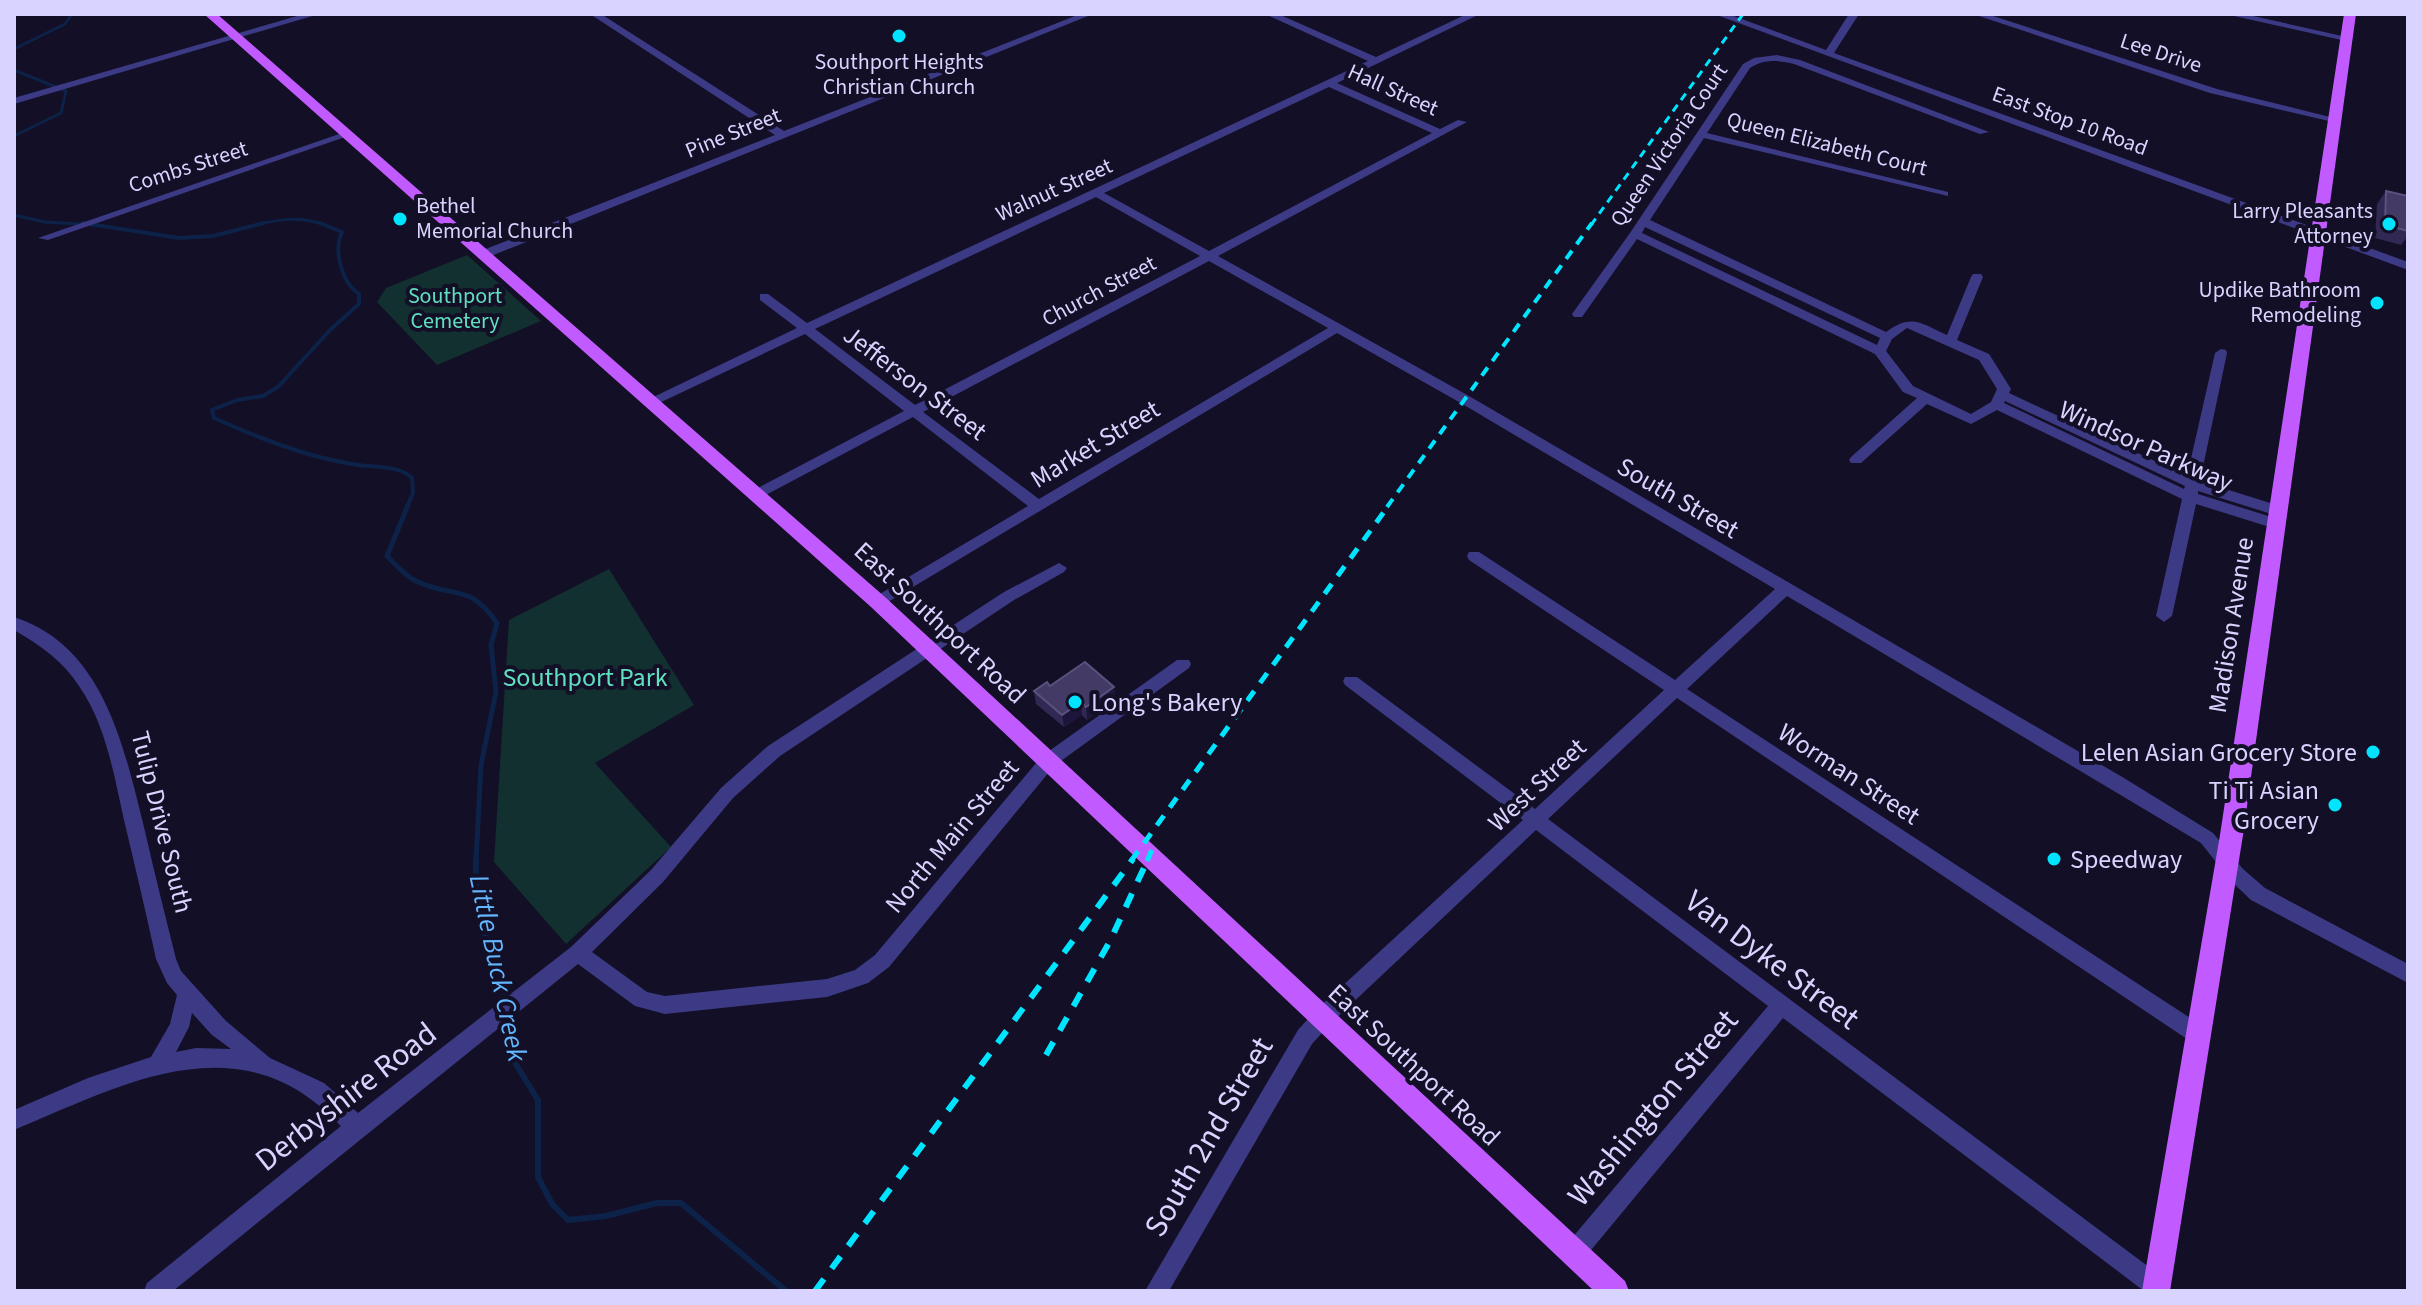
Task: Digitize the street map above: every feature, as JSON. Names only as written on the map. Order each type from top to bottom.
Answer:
[{"type":"main road","name":"East Southport Road","points":[[210,14],[878,602],[1615,1291]]},
{"type":"main road","name":"Madison Avenue","points":[[2157,1289],[2213,952],[2277,518],[2315,232],[2350,14]]},
{"type":"street","points":[[20,100],[314,14]]},
{"type":"street","points":[[595,14],[783,135]]},
{"type":"street","name":"Pine Street","points":[[482,255],[1088,14]]},
{"type":"street","points":[[1270,14],[1377,61]]},
{"type":"street","name":"Walnut Street","points":[[650,402],[1475,14]]},
{"type":"street","name":"East Stop 10 Road","points":[[1719,14],[2408,266]]},
{"type":"street","points":[[1804,64],[1825,53],[1854,14]]},
{"type":"street","name":"Lee Drive","points":[[1978,14],[2205,89],[2333,119]]},
{"type":"street","points":[[2230,14],[2346,38]]},
{"type":"street","name":"Queen Victoria Court","points":[[1578,314],[1750,62],[1774,58],[1804,64]]},
{"type":"street","points":[[1804,64],[1984,132]]},
{"type":"street","name":"Hall Street","points":[[1329,83],[1440,133]]},
{"type":"street","name":"Church Street","points":[[755,495],[1462,122]]},
{"type":"street","name":"Queen Elizabeth Court","points":[[1700,134],[1944,194]]},
{"type":"street","name":"Combs Street","points":[[44,238],[346,135]]},
{"type":"street","name":"South Street","points":[[1097,193],[1337,328],[2195,829],[2258,894],[2408,974]]},
{"type":"street","points":[[1642,221],[1887,337]]},
{"type":"street","points":[[1635,234],[1880,351],[1900,380],[1924,399],[1971,420],[2000,400],[2004,389],[1984,357],[1906,324],[1887,337],[1880,351]]},
{"type":"street","points":[[1950,342],[1977,277]]},
{"type":"street","name":"Jefferson Street","points":[[764,297],[1038,506]]},
{"type":"street","name":"Market Street","points":[[878,602],[1337,328]]},
{"type":"street","points":[[2164,616],[2221,353]]},
{"type":"street","points":[[1856,460],[1924,399]]},
{"type":"street","name":"Windsor Parkway","points":[[2000,400],[2191,490],[2277,518]]},
{"type":"street","name":"Worman Street","points":[[1474,556],[2197,1034]]},
{"type":"street","name":"Derbyshire Road","points":[[155,1291],[578,953],[645,888],[727,793],[756,766],[804,729],[1059,568]]},
{"type":"street","name":"West Street","points":[[1322,1018],[1785,588]]},
{"type":"street","name":"Tulip Drive South","points":[[14,623],[64,656],[86,679],[103,711],[115,742],[166,959],[174,977],[219,1028],[269,1067]]},
{"type":"street","name":"North Main Street","points":[[578,953],[642,1000],[669,1005],[840,986],[869,973],[1048,761],[1183,664]]},
{"type":"street","name":"Van Dyke Street","points":[[1351,681],[2157,1289]]},
{"type":"street","points":[[159,1061],[179,1027],[187,993]]},
{"type":"street","name":"Washington Street","points":[[1574,1253],[1782,1004]]},
{"type":"street","name":"South 2nd Street","points":[[1156,1291],[1305,1037],[1322,1018]]},
{"type":"street","points":[[14,1120],[159,1061],[227,1057],[269,1067],[313,1087],[357,1127]]},
{"type":"green space","name":"Southport Cemetery","points":[[467,255],[541,321],[437,365],[377,302],[386,288]]},
{"type":"green space","name":"Southport Park","points":[[609,569],[694,705],[595,763],[671,847],[566,944],[494,862],[509,620]]},
{"type":"building","points":[[2386,191],[2408,196],[2408,231],[2385,225]]},
{"type":"building","points":[[1085,662],[1114,687],[1086,707],[1081,702],[1062,715],[1034,691],[1047,682],[1050,686]]},
{"type":"waterway","name":"Little Buck Creek","points":[[14,49],[65,24],[72,14]]},
{"type":"waterway","name":"Little Buck Creek","points":[[14,70],[66,91],[61,113],[14,136]]},
{"type":"waterway","name":"Little Buck Creek","points":[[14,215],[45,222],[96,225]]},
{"type":"waterway","name":"Little Buck Creek","points":[[257,225],[290,219],[325,225]]},
{"type":"waterway","name":"Little Buck Creek","points":[[83,223],[96,225]]},
{"type":"waterway","name":"Little Buck Creek","points":[[257,225],[264,223]]},
{"type":"waterway","name":"Little Buck Creek","points":[[320,223],[325,225]]},
{"type":"waterway","name":"Little Buck Creek","points":[[96,225],[179,238],[213,236],[257,225]]},
{"type":"waterway","name":"Little Buck Creek","points":[[325,225],[342,232],[338,248],[341,266],[348,282],[359,294],[359,304],[330,330],[278,387],[263,396],[237,400],[212,410],[214,418],[299,451],[352,464],[399,470],[412,478],[413,493],[407,507]]},
{"type":"waterway","name":"Little Buck Creek","points":[[408,505],[387,556],[416,581],[469,596],[487,610],[497,623],[491,645],[496,692],[481,765],[476,860]]},
{"type":"waterway","name":"Little Buck Creek","points":[[476,860],[481,921],[503,977],[507,1000]]},
{"type":"waterway","name":"Little Buck Creek","points":[[507,1014],[512,1058],[538,1100],[538,1177],[552,1204],[568,1220],[606,1216],[657,1203],[681,1203],[786,1291]]},
{"type":"railway","points":[[1591,225],[1743,14]]},
{"type":"railway","points":[[1387,507],[1592,223]]},
{"type":"railway","points":[[1131,861],[1389,505]]},
{"type":"railway","points":[[1147,861],[1154,845]]},
{"type":"railway","points":[[815,1291],[1133,859]]},
{"type":"railway","points":[[1046,1055],[1110,941],[1148,859]]},
{"type":"place","name":"Southport Heights Christian Church","points":[[899,36]]},
{"type":"place","name":"Bethel Memorial Church","points":[[400,219]]},
{"type":"place","name":"Larry Pleasants Attorney","points":[[2389,224]]},
{"type":"place","name":"Updike Bathroom Remodeling","points":[[2377,303]]},
{"type":"place","name":"Long's Bakery","points":[[1075,702]]},
{"type":"place","name":"Lelen Asian Grocery Store","points":[[2373,752]]},
{"type":"place","name":"Ti Ti Asian Grocery","points":[[2335,805]]},
{"type":"place","name":"Speedway","points":[[2054,859]]}]
